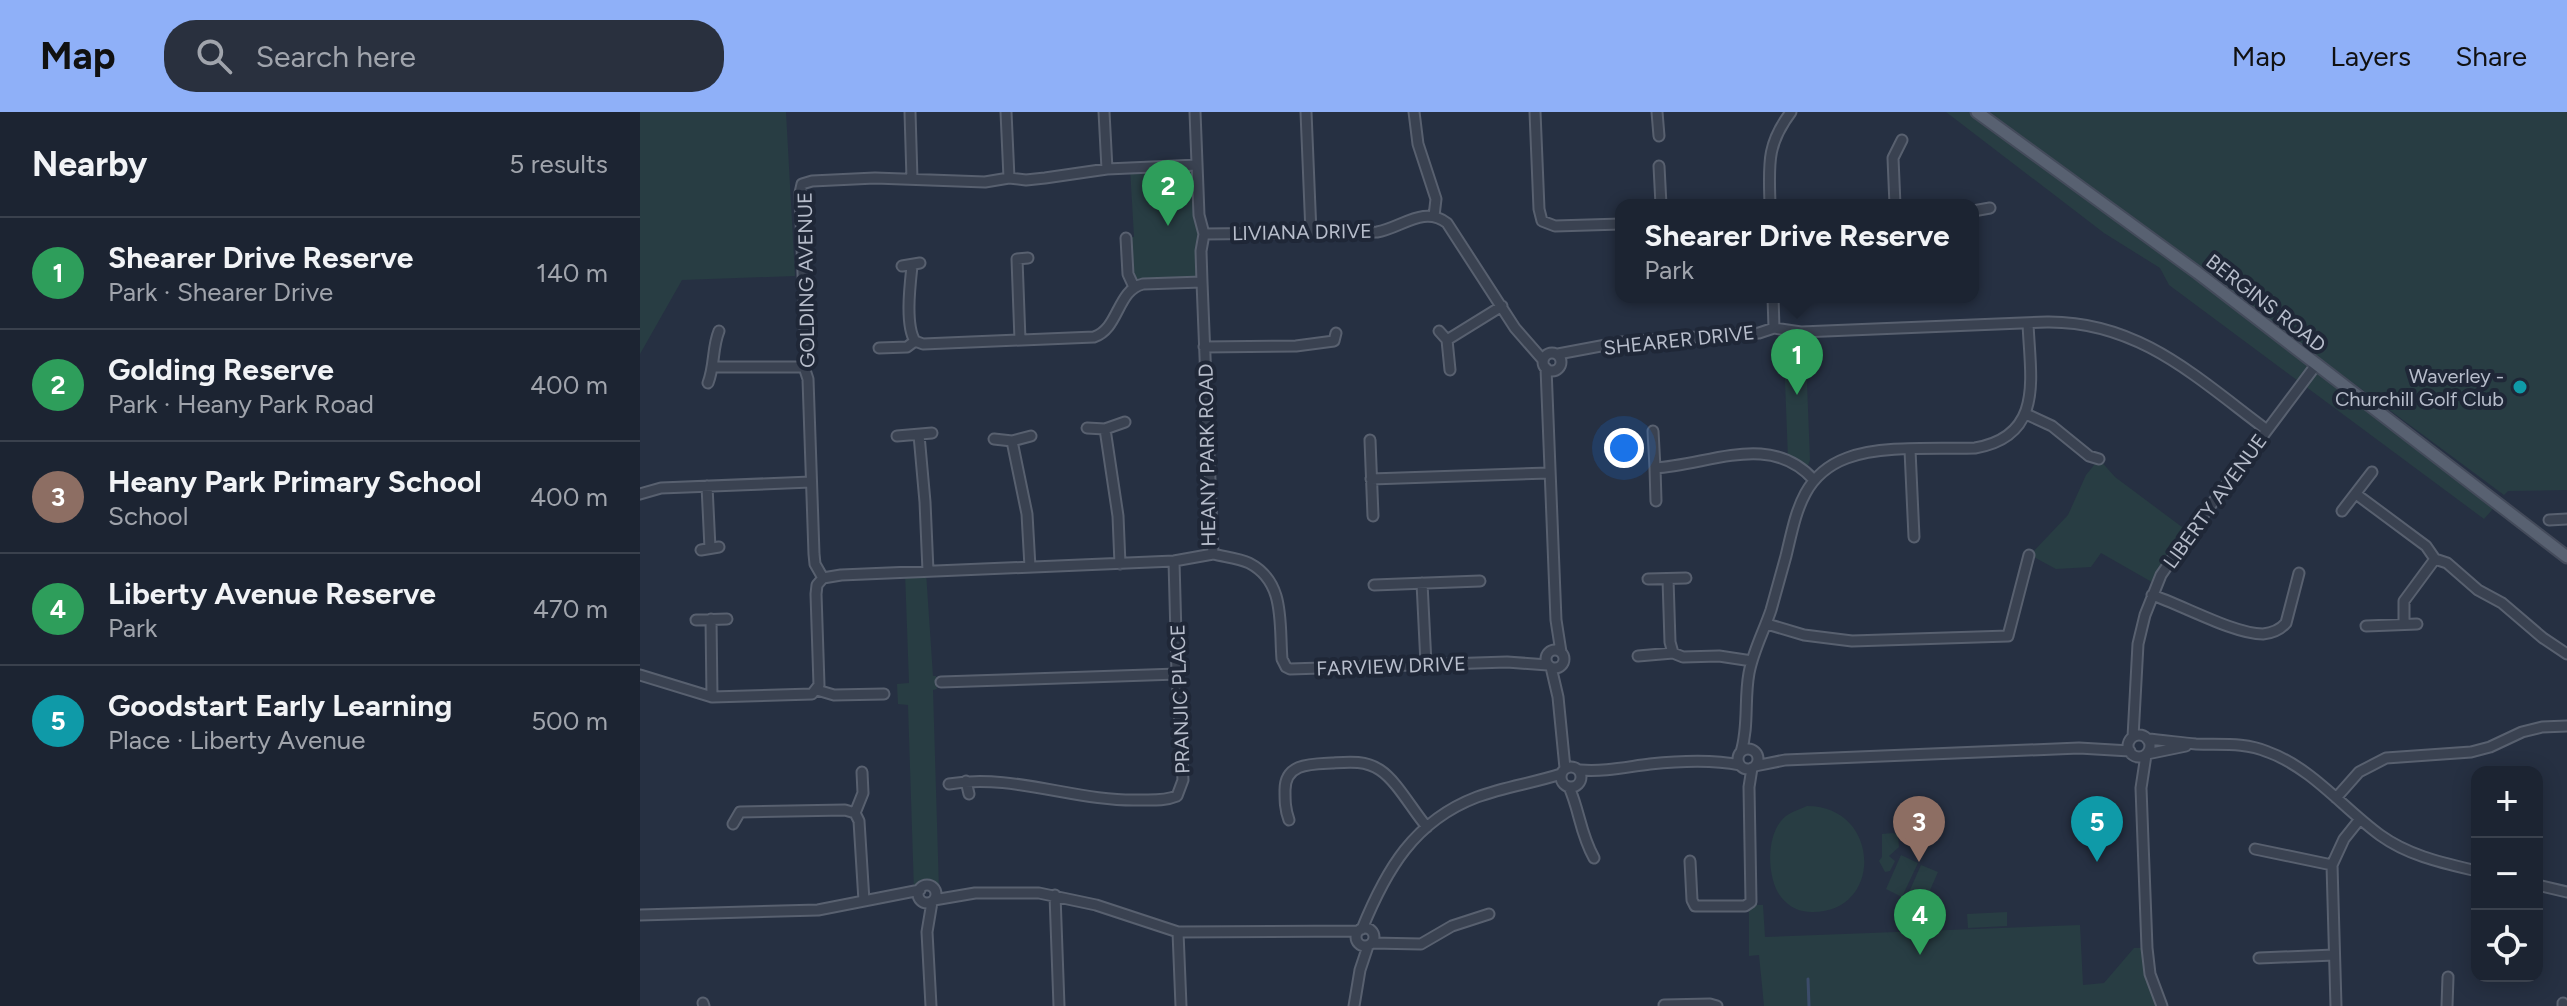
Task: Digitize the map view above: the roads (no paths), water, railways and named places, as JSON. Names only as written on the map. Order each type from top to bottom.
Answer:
[{"type":"main road","name":"BERGINS ROAD","points":[[1977,112],[2198,273],[2567,557]]},
{"type":"street","points":[[910,112],[912,179]]},
{"type":"street","points":[[1006,112],[1009,178]]},
{"type":"street","points":[[1104,112],[1107,169]]},
{"type":"street","name":"HEANY PARK ROAD","points":[[823,578],[1174,561],[1213,554],[1201,251],[1204,234],[1199,215],[1195,112]]},
{"type":"street","points":[[1306,112],[1311,233]]},
{"type":"street","points":[[1414,112],[1418,144],[1436,199],[1434,216],[1447,223],[1524,340],[1552,361],[1547,396],[1556,620],[1553,659],[1563,738],[1582,836],[1594,858]]},
{"type":"street","points":[[1535,112],[1542,221],[1555,226],[1615,224]]},
{"type":"street","points":[[1657,112],[1659,136]]},
{"type":"street","points":[[1770,199],[1770,148],[1791,112]]},
{"type":"street","points":[[1895,199],[1893,158],[1902,140]]},
{"type":"street","name":"GOLDING AVENUE","points":[[823,578],[815,564],[814,554],[808,379],[804,367],[802,184],[840,179],[1026,180],[1107,169],[1197,165]]},
{"type":"street","points":[[1659,166],[1661,199]]},
{"type":"street","points":[[1979,210],[1990,208]]},
{"type":"street","name":"LIVIANA DRIVE","points":[[1204,234],[1377,232],[1418,217],[1434,216]]},
{"type":"street","points":[[1126,238],[1128,274],[1134,287]]},
{"type":"street","points":[[1020,340],[1013,258],[1028,258]]},
{"type":"street","points":[[911,265],[911,332],[915,341]]},
{"type":"street","points":[[879,348],[903,348],[915,341],[928,344],[1090,338],[1102,334],[1134,287],[1202,282]]},
{"type":"street","points":[[1773,303],[1774,328]]},
{"type":"street","points":[[1447,340],[1502,306]]},
{"type":"street","points":[[1748,767],[1758,759],[1747,726],[1746,689],[1752,661],[1767,624],[1796,511],[1814,480],[1845,458],[1876,451],[1991,445],[2012,433],[2026,414],[2030,386],[2028,323]]},
{"type":"street","name":"SHEARER DRIVE","points":[[1552,361],[1622,342],[1759,333],[1774,328],[1801,332],[2028,323],[2083,324],[2134,338],[2171,359],[2267,430]]},
{"type":"street","points":[[708,383],[714,367],[714,347],[719,331]]},
{"type":"street","points":[[1439,331],[1447,340],[1450,370]]},
{"type":"street","points":[[1204,347],[1296,346],[1335,341]]},
{"type":"street","name":"LIBERTY AVENUE","points":[[2141,788],[2131,746],[2137,696],[2138,644],[2152,595],[2175,552],[2316,365]]},
{"type":"street","points":[[714,367],[804,367]]},
{"type":"street","points":[[2026,414],[2052,426],[2089,456],[2099,459]]},
{"type":"street","points":[[1087,428],[1105,429],[1125,422]]},
{"type":"street","points":[[1105,429],[1118,516],[1120,564]]},
{"type":"street","points":[[1653,431],[1656,501]]},
{"type":"street","points":[[897,436],[932,433]]},
{"type":"street","points":[[919,435],[928,571]]},
{"type":"street","points":[[994,439],[1012,441],[1031,436]]},
{"type":"street","points":[[1370,440],[1373,516]]},
{"type":"street","points":[[1012,441],[1027,514],[1030,567]]},
{"type":"street","points":[[1910,450],[1914,537]]},
{"type":"street","points":[[1655,468],[1684,466],[1714,457],[1772,454],[1796,463],[1814,480]]},
{"type":"street","points":[[2342,511],[2372,472]]},
{"type":"street","points":[[1371,479],[1549,473]]},
{"type":"street","points":[[640,494],[661,488],[811,482]]},
{"type":"street","points":[[707,486],[710,548]]},
{"type":"street","points":[[2356,494],[2426,546],[2435,559],[2447,563],[2478,590],[2502,603],[2567,654]]},
{"type":"street","points":[[2549,520],[2567,519]]},
{"type":"street","name":"FARVIEW DRIVE","points":[[1213,554],[1249,563],[1272,584],[1279,602],[1282,659],[1288,668],[1553,659]]},
{"type":"street","points":[[1767,624],[1804,635],[1852,641],[2008,636],[2029,555]]},
{"type":"street","points":[[2404,624],[2404,601],[2435,559]]},
{"type":"street","name":"PRANJIC PLACE","points":[[949,784],[999,782],[1112,800],[1173,798],[1179,793],[1183,780],[1174,561]]},
{"type":"street","points":[[2152,595],[2240,629],[2265,634],[2281,629],[2286,623],[2299,573]]},
{"type":"street","points":[[640,675],[712,697],[812,694],[817,690],[819,681],[816,589],[823,578]]},
{"type":"street","points":[[1648,579],[1686,578]]},
{"type":"street","points":[[1668,579],[1673,653]]},
{"type":"street","points":[[1374,585],[1480,581]]},
{"type":"street","points":[[1422,583],[1426,664]]},
{"type":"street","points":[[711,619],[712,697]]},
{"type":"street","points":[[696,620],[727,619]]},
{"type":"street","points":[[2366,626],[2417,624]]},
{"type":"street","points":[[1638,656],[1673,653],[1683,657],[1719,656],[1752,661]]},
{"type":"street","points":[[960,670],[961,681]]},
{"type":"street","points":[[941,682],[1177,674]]},
{"type":"street","points":[[817,690],[834,695],[884,694]]},
{"type":"street","name":"LIBERTY AVENUE","points":[[2137,696],[2150,748],[2146,754],[2141,788],[2147,958],[2162,1006]]},
{"type":"street","points":[[1690,861],[1695,906],[1745,906],[1751,902],[1748,767],[1740,753],[1747,726]]},
{"type":"street","points":[[2336,798],[2359,772],[2377,761],[2396,756],[2471,752],[2522,732],[2567,726]]},
{"type":"street","points":[[1354,1006],[1373,904],[1396,860],[1427,827],[1457,806],[1478,797],[1527,785],[1651,764],[1707,762],[1748,767],[1785,760],[2131,746],[2146,737],[2197,744],[2235,744],[2268,751],[2295,766],[2383,837],[2408,851],[2471,869]]},
{"type":"street","points":[[2131,746],[2141,757],[2197,744]]},
{"type":"street","points":[[1707,762],[1747,750],[1785,760]]},
{"type":"street","points":[[1289,820],[1285,809],[1285,782],[1291,772],[1307,765],[1351,762],[1368,764],[1382,771],[1427,827]]},
{"type":"street","points":[[855,813],[863,793],[862,772]]},
{"type":"street","points":[[966,781],[969,794]]},
{"type":"street","points":[[733,824],[739,807],[845,810],[855,813],[859,821],[864,901]]},
{"type":"street","points":[[2336,1006],[2332,865],[2344,839],[2360,819]]},
{"type":"street","points":[[2255,849],[2332,865]]},
{"type":"street","points":[[2543,886],[2567,892]]},
{"type":"street","points":[[640,915],[818,910],[879,898],[1023,892],[1055,895],[1096,905],[1178,932],[1322,930],[1393,943],[1421,944],[1460,923],[1489,914]]},
{"type":"street","points":[[1055,895],[1059,1006]]},
{"type":"street","points":[[927,897],[931,1006]]},
{"type":"street","points":[[1178,932],[1181,1006]]},
{"type":"street","points":[[2259,958],[2334,955]]},
{"type":"street","points":[[2447,1006],[2448,977]]},
{"type":"street","points":[[1664,1005],[1717,1006]]},
{"type":"waterway","points":[[1808,979],[1809,1006]]},
{"type":"place","name":"Golding Reserve","points":[[1168,226]]},
{"type":"place","name":"Waverley - Churchill Golf Club","points":[[2520,387]]},
{"type":"place","name":"Shearer Drive Reserve","points":[[1797,395]]},
{"type":"place","name":"Heany Park Primary School","points":[[1919,862]]},
{"type":"place","name":"Goodstart Early Learning","points":[[2097,862]]},
{"type":"place","name":"Liberty Avenue Reserve","points":[[1920,955]]}]
